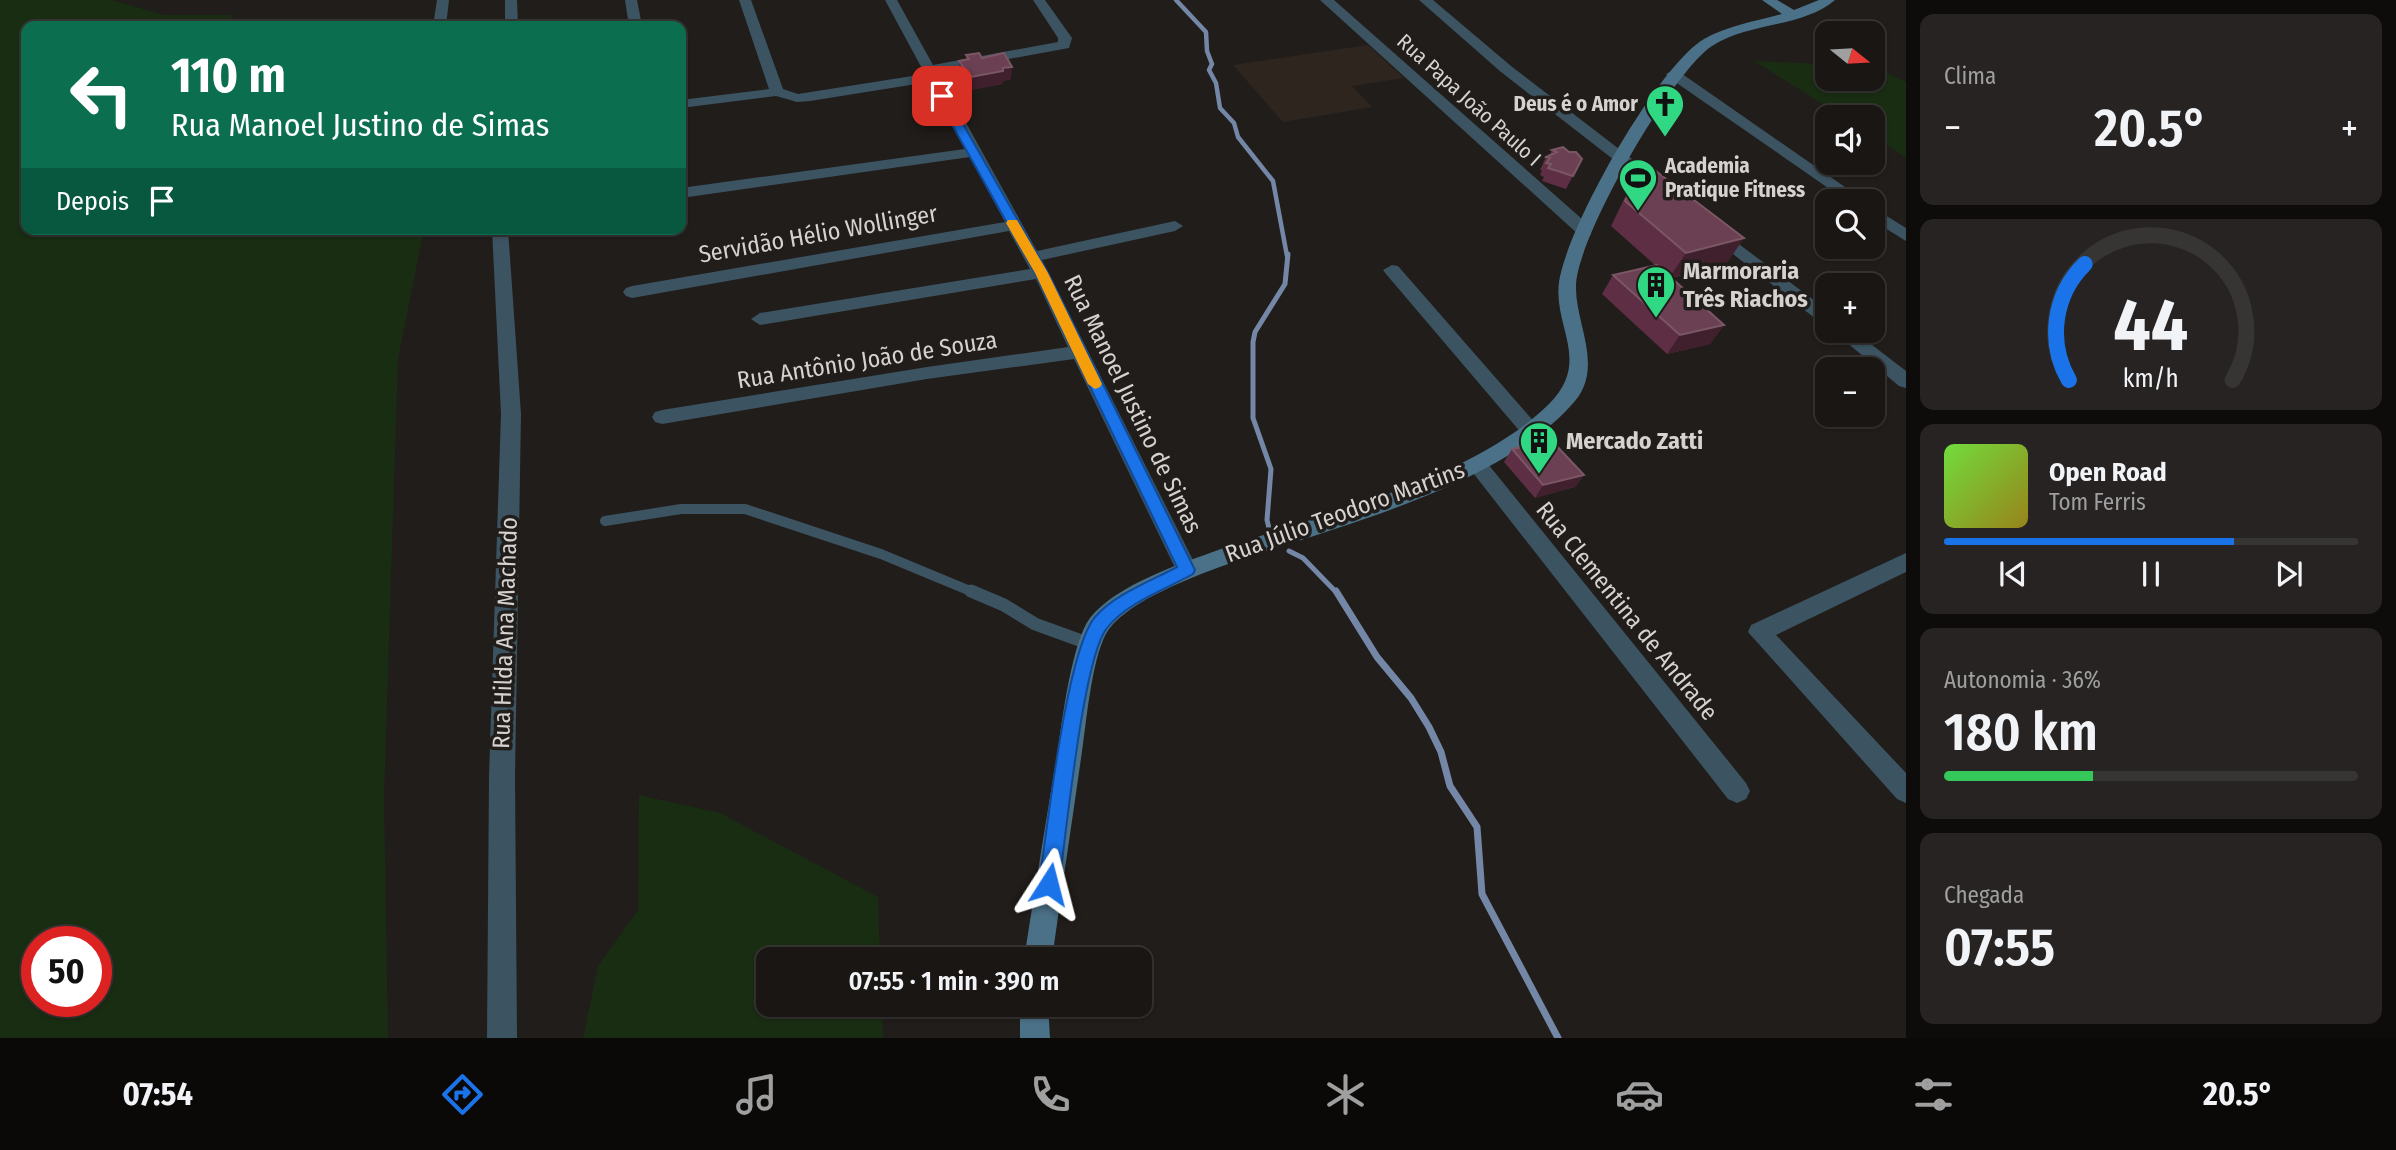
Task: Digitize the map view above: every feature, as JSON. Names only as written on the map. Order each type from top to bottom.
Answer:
[{"type":"main road","points":[[1768,0],[1793,15]]},
{"type":"main road","name":"Rua Júlio Teodoro Martins","points":[[1040,947],[1081,678],[1098,625],[1111,612],[1187,570],[1451,478],[1530,430],[1560,405],[1575,382],[1579,352],[1567,286],[1573,261],[1623,159],[1673,74],[1682,62],[1707,43],[1793,15],[1829,0]]},
{"type":"main road","points":[[1034,1017],[1035,1038]]},
{"type":"street","points":[[441,21],[443,0]]},
{"type":"street","points":[[511,0],[512,21]]},
{"type":"street","points":[[631,0],[635,21]]},
{"type":"street","points":[[745,0],[777,92]]},
{"type":"street","name":"Rua Manoel Justino de Simas","points":[[891,0],[929,74],[1041,273],[1187,570]]},
{"type":"street","points":[[686,103],[777,92],[797,98],[810,97],[1064,45],[1065,38],[1039,0]]},
{"type":"street","name":"Rua Papa João Paulo I","points":[[1326,0],[1585,232]]},
{"type":"street","points":[[1425,0],[1506,69],[1677,201]]},
{"type":"street","points":[[1673,74],[1840,189]]},
{"type":"street","points":[[686,193],[974,152]]},
{"type":"street","points":[[1698,218],[1815,310]]},
{"type":"street","points":[[1885,221],[1906,236]]},
{"type":"street","name":"Servidão Hélio Wollinger","points":[[632,292],[1013,225]]},
{"type":"street","points":[[1031,257],[1175,226]]},
{"type":"street","name":"Rua Hilda Ana Machado","points":[[500,235],[511,414],[502,776],[502,1038]]},
{"type":"street","points":[[1392,270],[1530,430]]},
{"type":"street","points":[[760,319],[1041,273]]},
{"type":"street","points":[[1858,343],[1906,380]]},
{"type":"street","name":"Rua Antônio João de Souza","points":[[662,417],[927,373],[1079,352]]},
{"type":"street","name":"Rua Clementina de Andrade","points":[[1477,464],[1737,791]]},
{"type":"street","points":[[1906,562],[1759,632],[1906,791]]},
{"type":"lane","points":[[605,521],[681,509],[745,509],[881,554],[1004,606],[1035,624],[1090,644]]},
{"type":"shaded area","points":[[1368,45],[1404,78],[1352,86],[1372,107],[1283,122],[1233,65]]},
{"type":"green space","points":[[0,0],[112,0],[164,15],[231,15],[232,21],[21,21],[21,235],[423,235],[398,359],[384,798],[388,1038],[0,1038]]},
{"type":"green space","points":[[1754,61],[1815,64],[1815,91],[1885,91],[1885,72],[1906,82],[1906,158],[1885,144],[1885,105],[1824,105]]},
{"type":"green space","points":[[639,795],[720,813],[878,897],[880,947],[756,947],[756,1017],[882,1017],[883,1038],[583,1038],[598,966],[638,910]]},
{"type":"building","points":[[979,53],[982,58],[1004,53],[1012,67],[971,77],[959,61],[969,59],[966,55]]},
{"type":"building","points":[[1563,147],[1569,152],[1576,152],[1582,159],[1573,176],[1548,168],[1551,164],[1546,163],[1550,158],[1546,157],[1557,152],[1552,150]]},
{"type":"building","points":[[1644,162],[1744,238],[1686,253],[1625,201]]},
{"type":"building","points":[[1657,265],[1724,325],[1680,335],[1613,275]]},
{"type":"building","points":[[1552,441],[1584,475],[1543,485],[1512,449]]},
{"type":"waterway","points":[[1176,0],[1206,32],[1207,51],[1212,64],[1209,70],[1216,83],[1220,108],[1234,123],[1238,137],[1273,181],[1287,256]]},
{"type":"waterway","points":[[1270,532],[1267,520],[1271,469],[1253,418],[1253,342],[1255,332],[1285,284],[1288,254]]},
{"type":"waterway","points":[[1289,551],[1303,558],[1337,593]]},
{"type":"waterway","points":[[1336,591],[1377,657],[1411,698],[1429,727],[1441,752],[1450,786],[1477,827],[1482,894],[1558,1038]]},
{"type":"slow traffic","points":[[1012,223],[1041,273],[1095,384]]},
{"type":"place","name":"Deus é o Amor","points":[[1665,138]]},
{"type":"place","name":"Academia Pratique Fitness","points":[[1638,212]]},
{"type":"place","name":"Marmoraria Três Riachos","points":[[1656,319]]},
{"type":"place","name":"Mercado Zatti","points":[[1539,475]]},
{"type":"route","points":[[942,96],[1041,273],[1187,570],[1125,602],[1098,625],[1084,662],[1049,884]]}]
